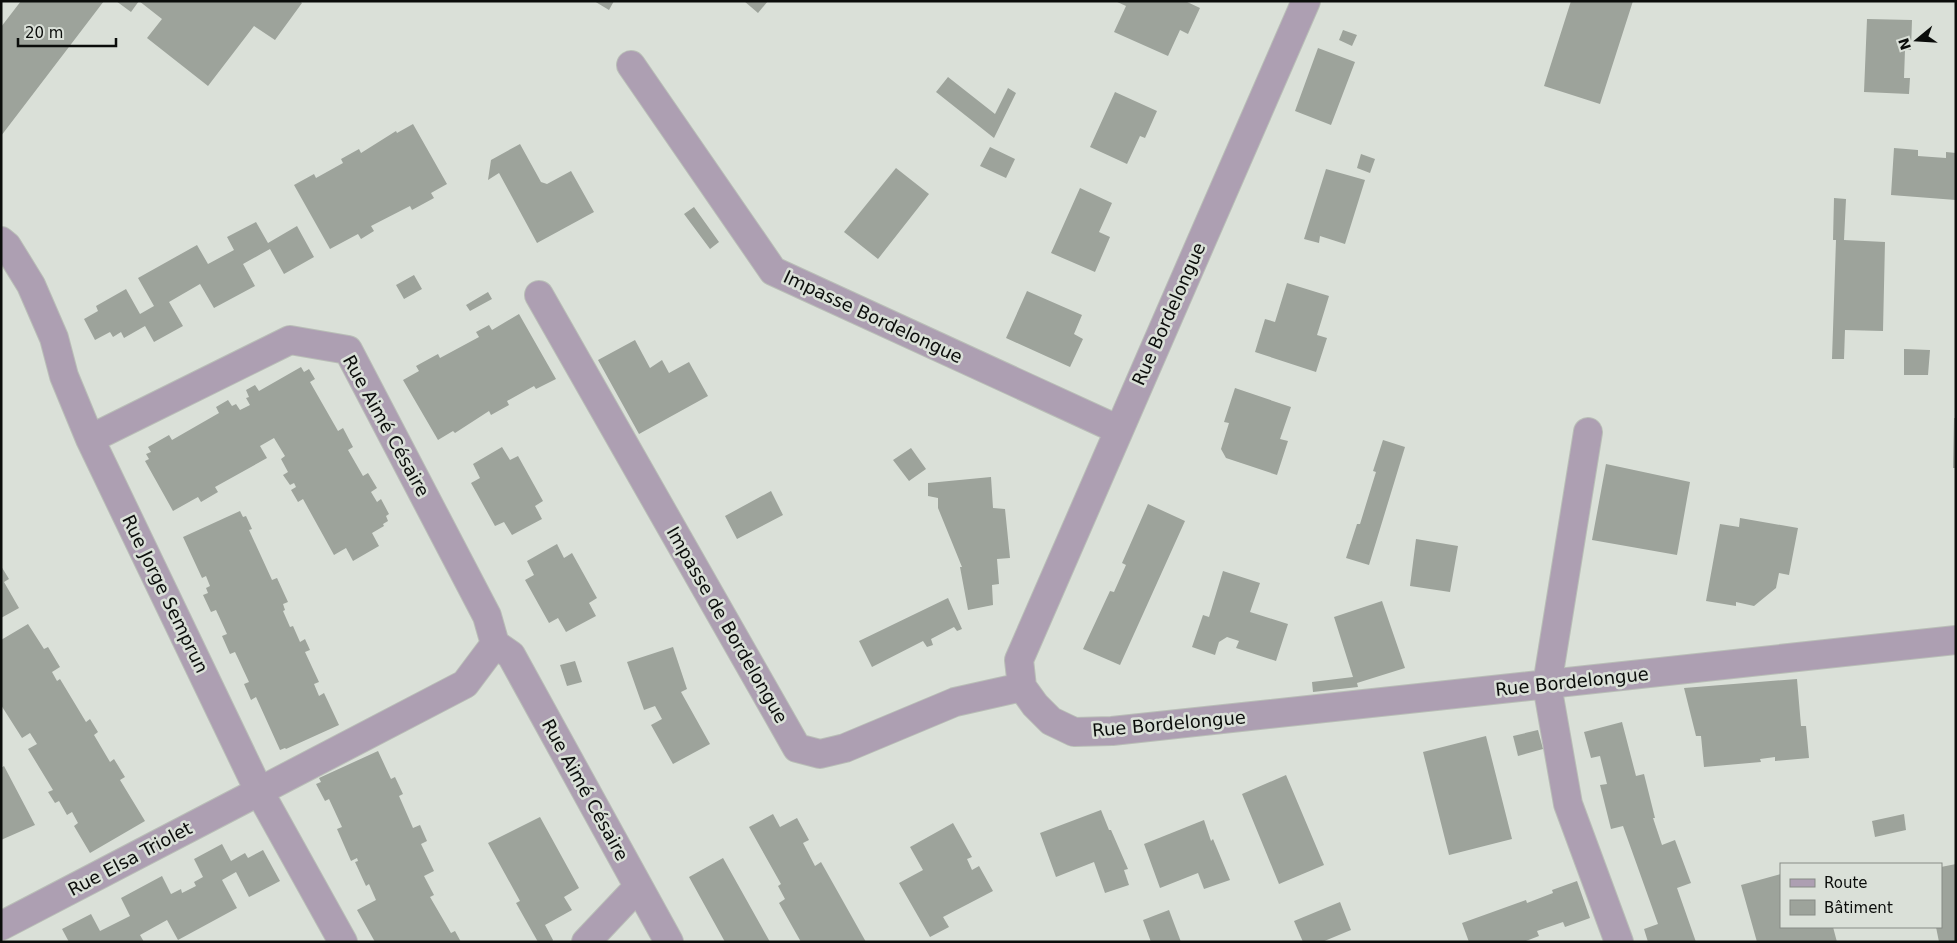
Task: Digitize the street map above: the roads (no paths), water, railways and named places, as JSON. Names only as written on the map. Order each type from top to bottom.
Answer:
[{"type":"street","name":"Rue Bordelongue","points":[[1306,1],[1019,660],[1022,687],[1050,721],[1074,732],[1112,731],[1956,640]]},
{"type":"street","name":"Impasse Bordelongue","points":[[631,65],[773,271],[1119,430]]},
{"type":"street","name":"Rue Jorge Semprun","points":[[1,241],[7,246],[31,286],[54,338],[64,376],[90,439],[259,792],[343,942]]},
{"type":"street","name":"Impasse de Bordelongue","points":[[539,295],[797,748],[820,754],[845,748],[955,702],[1022,687]]},
{"type":"street","name":"Rue Aimé Césaire","points":[[90,439],[290,340],[348,350],[487,616],[495,644],[511,655],[669,942]]},
{"type":"street","points":[[1588,432],[1548,685],[1568,804],[1619,942]]},
{"type":"street","points":[[259,792],[465,684],[495,644]]},
{"type":"street","name":"Rue Elsa Triolet","points":[[1,926],[259,792]]},
{"type":"street","points":[[586,942],[638,886]]}]
